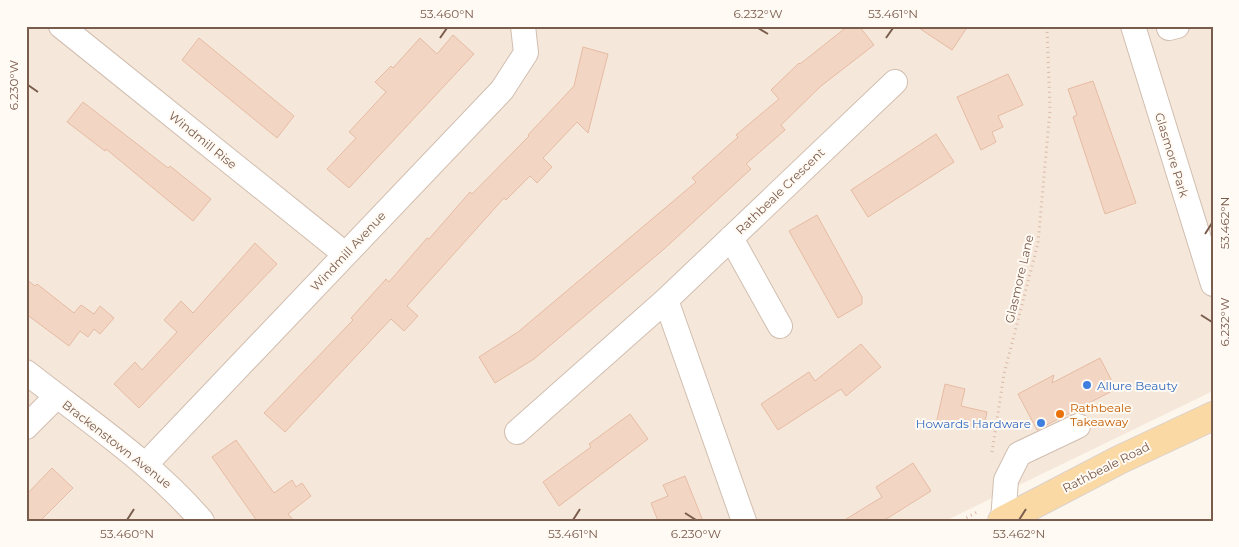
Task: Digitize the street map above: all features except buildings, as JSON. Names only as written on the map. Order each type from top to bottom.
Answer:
[{"type":"main road","name":"Rathbeale Road","points":[[996,516],[1213,416]]},
{"type":"street","name":"Windmill Rise","points":[[60,26],[345,254]]},
{"type":"street","name":"Windmill Avenue","points":[[146,464],[214,395],[345,254],[502,90],[526,53],[524,26]]},
{"type":"street","name":"Glasmore Park","points":[[1132,26],[1213,284]]},
{"type":"street","name":"Rathbeale Crescent","points":[[517,432],[666,300],[895,82]]},
{"type":"street","points":[[731,238],[780,326]]},
{"type":"street","points":[[666,300],[744,521]]},
{"type":"street","name":"Brackenstown Avenue","points":[[26,372],[146,464],[176,491],[202,521]]},
{"type":"street","points":[[26,428],[57,396]]},
{"type":"street","points":[[996,516],[1006,480],[1019,454],[1078,426]]},
{"type":"path","name":"Glasmore Lane","points":[[991,460],[1004,374],[1038,243],[1050,110],[1047,26]]},
{"type":"path","points":[[965,521],[964,518],[996,516]]},
{"type":"shaded area","points":[[26,26],[1213,26],[1213,391],[945,521],[26,521]]},
{"type":"place","name":"Allure Beauty","points":[[1087,385]]},
{"type":"place","name":"Rathbeale Takeaway","points":[[1060,414]]},
{"type":"place","name":"Howards Hardware","points":[[1041,423]]}]
